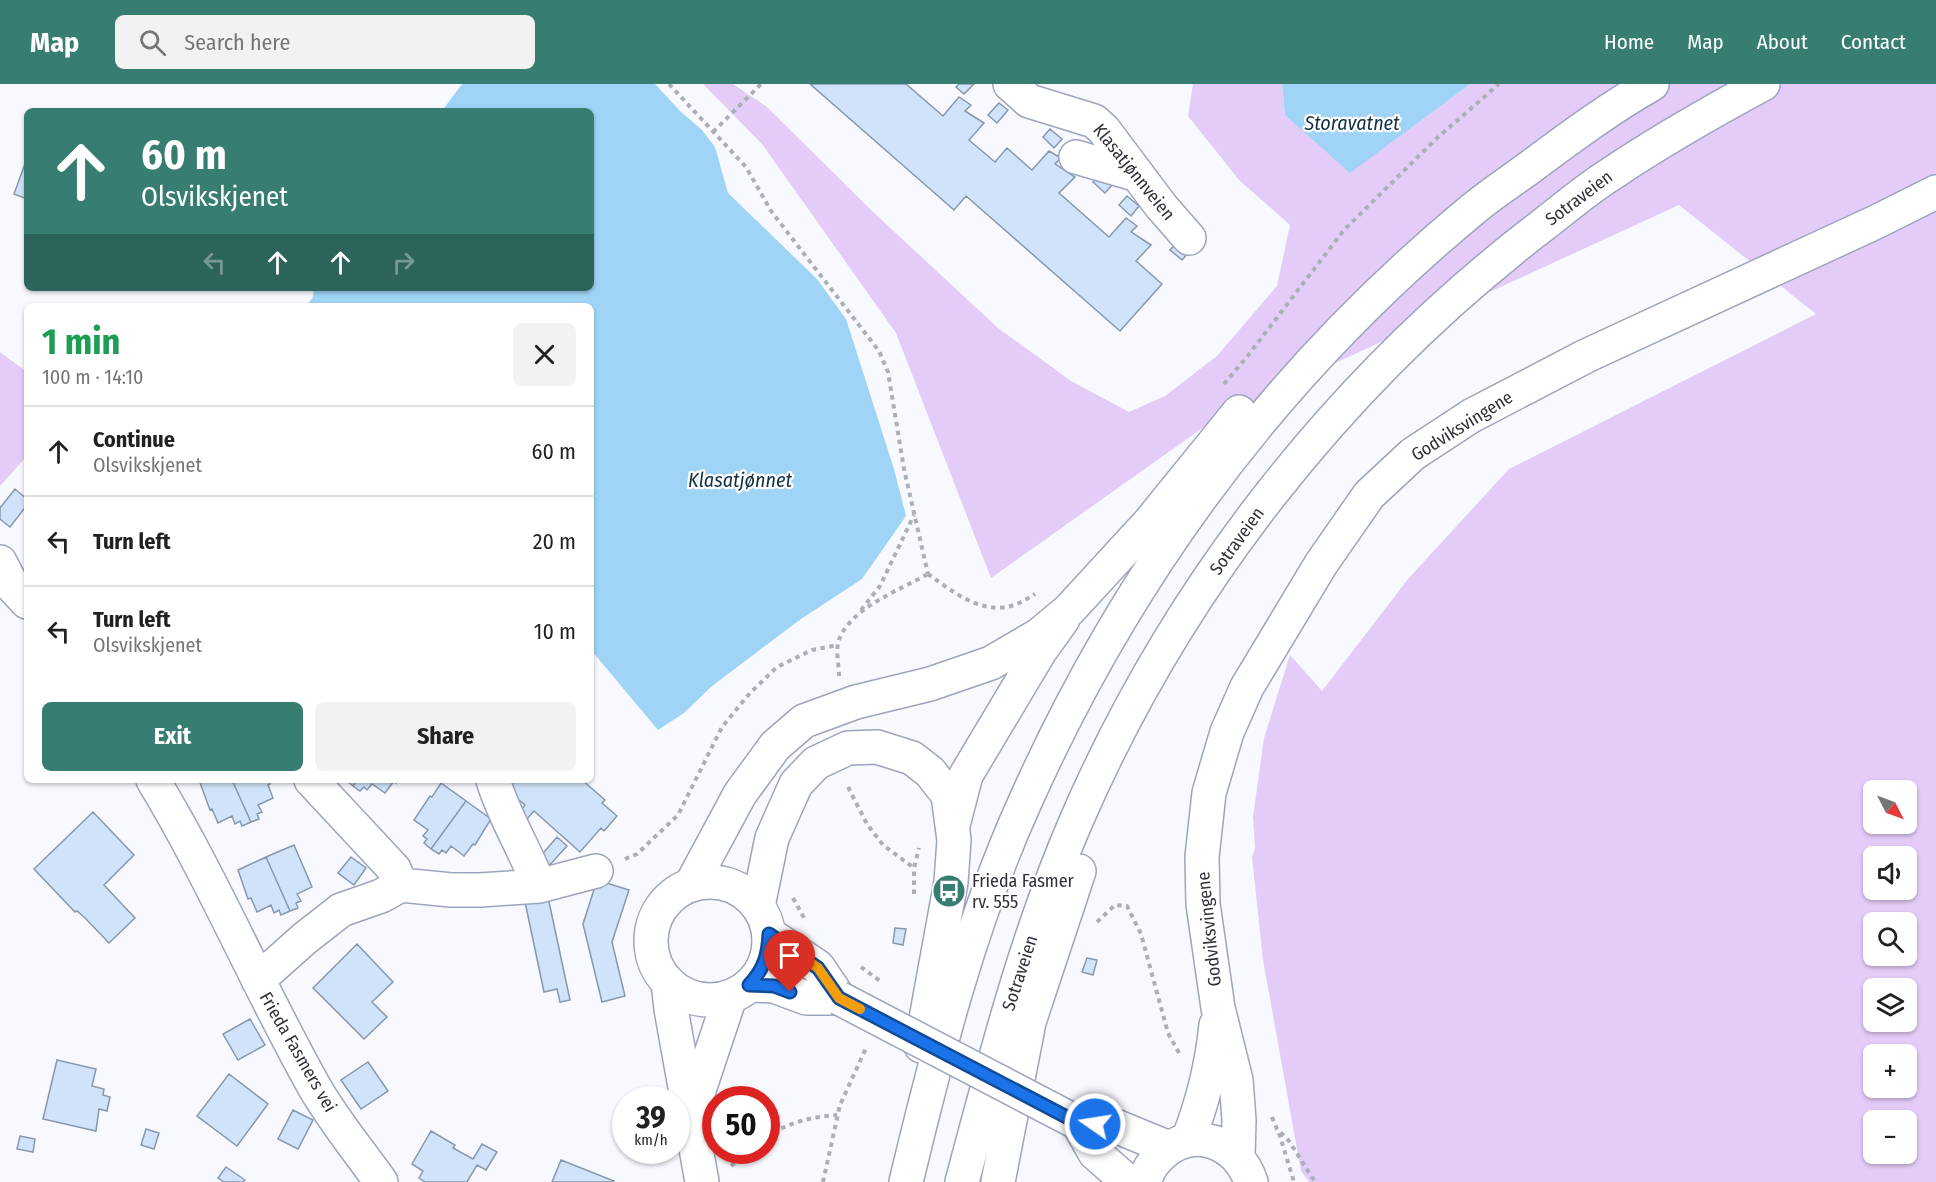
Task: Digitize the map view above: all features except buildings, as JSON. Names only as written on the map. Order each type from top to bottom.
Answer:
[{"type":"main road","name":"Klasatjønnveien","points":[[1010,84],[1029,101],[1094,121],[1104,129],[1189,238]]},
{"type":"main road","points":[[906,1182],[955,994],[989,891],[1024,802],[1095,659],[1161,551],[1257,423],[1331,340],[1376,296],[1473,209],[1599,117],[1652,84]]},
{"type":"main road","name":"Sotraveien","points":[[962,1182],[1010,1003],[1042,906],[1077,818],[1119,731],[1164,648],[1234,542],[1313,442],[1434,315],[1507,252],[1607,176],[1687,125],[1762,84]]},
{"type":"main road","points":[[1076,157],[1138,175]]},
{"type":"main road","name":"Godviksvingene","points":[[1244,1169],[1236,1080],[1218,1008],[1203,904],[1202,857],[1209,793],[1227,732],[1247,687],[1308,584],[1369,495],[1413,454],[1470,416],[1586,356],[1936,192]]},
{"type":"main road","points":[[691,885],[740,795],[775,746],[804,721],[856,702],[930,684],[991,663],[1040,636],[1069,610],[1149,523],[1269,375],[1331,340]]},
{"type":"main road","points":[[953,825],[966,775],[1040,651],[1069,610]]},
{"type":"main road","points":[[998,1182],[1029,1023],[1068,901],[1100,816],[1148,719],[1151,673]]},
{"type":"main road","points":[[691,1113],[740,991],[759,974],[765,962],[763,920],[772,838],[796,784],[816,763],[848,748],[877,747],[912,758],[930,772],[948,795],[953,825],[951,882],[922,1043],[888,1182]]},
{"type":"main road","name":"Frieda Fasmers vei","points":[[155,783],[180,826],[316,1090],[381,1182]]},
{"type":"main road","points":[[314,783],[394,869],[401,885],[451,890],[538,886],[596,870]]},
{"type":"main road","points":[[495,783],[500,803],[531,865],[538,886]]},
{"type":"main road","points":[[839,998],[806,998],[774,986],[740,991],[713,1000],[697,999],[681,993],[668,982],[655,962],[651,939],[654,924],[661,909],[671,897],[691,885],[710,882],[728,885],[744,893],[763,920],[818,968],[839,998],[1078,1123],[1113,1125],[1178,1144],[1206,1140],[1224,1146],[1244,1169]]},
{"type":"main road","name":"Frieda Fasmers vei","points":[[258,980],[341,910],[381,896],[401,885]]},
{"type":"main road","points":[[668,982],[691,1113],[717,1178]]},
{"type":"main road","name":"Godviksvingene","points":[[1145,1182],[1155,1160],[1178,1144],[1199,1112],[1208,1080],[1218,1008]]},
{"type":"main road","points":[[1078,1123],[1095,1153],[1128,1182]]},
{"type":"path","points":[[669,84],[746,167],[771,211],[879,351],[888,372],[904,469],[928,574],[963,599],[994,608],[1014,605],[1039,592]]},
{"type":"path","points":[[714,132],[761,84]]},
{"type":"path","points":[[1223,385],[1344,230],[1437,138],[1498,84]]},
{"type":"path","points":[[839,682],[838,645],[843,629],[880,586],[915,515]]},
{"type":"path","points":[[858,613],[928,574]]},
{"type":"path","points":[[596,870],[637,854],[678,815],[722,727],[750,693],[777,667],[812,650],[838,645]]},
{"type":"path","points":[[848,787],[867,824],[884,845],[914,868],[921,839]]},
{"type":"path","points":[[790,894],[805,920]]},
{"type":"path","points":[[1092,928],[1115,905],[1127,906],[1141,934],[1168,1033],[1184,1062]]},
{"type":"path","points":[[853,960],[861,967]]},
{"type":"path","points":[[823,1182],[840,1105],[872,1038]]},
{"type":"path","points":[[1271,1114],[1294,1182]]},
{"type":"path","points":[[780,1129],[814,1117],[837,1115]]},
{"type":"path","points":[[1277,1129],[1289,1141],[1315,1182]]},
{"type":"path","points":[[717,1178],[732,1164]]},
{"type":"shaded area","points":[[703,84],[733,84],[767,107],[872,211],[998,328],[1071,381],[1129,412],[1165,396],[1217,356],[1277,286],[1290,225],[1239,180],[1188,116],[1193,84],[1282,84],[1285,115],[1424,116],[1470,84],[1936,84],[1936,1182],[1309,1182],[1301,1171],[1263,960],[1252,857],[1255,848],[1253,817],[1264,738],[1290,655],[1322,691],[1408,579],[1509,469],[1816,314],[1679,205],[1218,417],[991,578],[896,333],[762,144]]},
{"type":"shaded area","points":[[0,352],[24,370],[24,459],[0,486]]},
{"type":"water","name":"Klasatjønnet","points":[[462,84],[655,84],[681,112],[702,130],[715,147],[728,193],[817,279],[846,319],[894,469],[906,516],[862,579],[801,619],[712,686],[684,713],[658,730],[594,654],[594,303],[308,303],[313,297],[314,291],[594,291],[594,108],[444,108]]},
{"type":"water","name":"Storavatnet","points":[[1282,84],[1470,84],[1350,173],[1285,115]]},
{"type":"slow traffic","points":[[789,947],[818,968],[839,998],[860,1009]]},
{"type":"place","name":"Frieda Fasmer rv. 555","points":[[949,891]]},
{"type":"route","points":[[790,992],[774,986],[749,985],[759,974],[765,962],[769,948],[769,934],[818,968],[839,998],[1078,1123],[1095,1124]]}]
